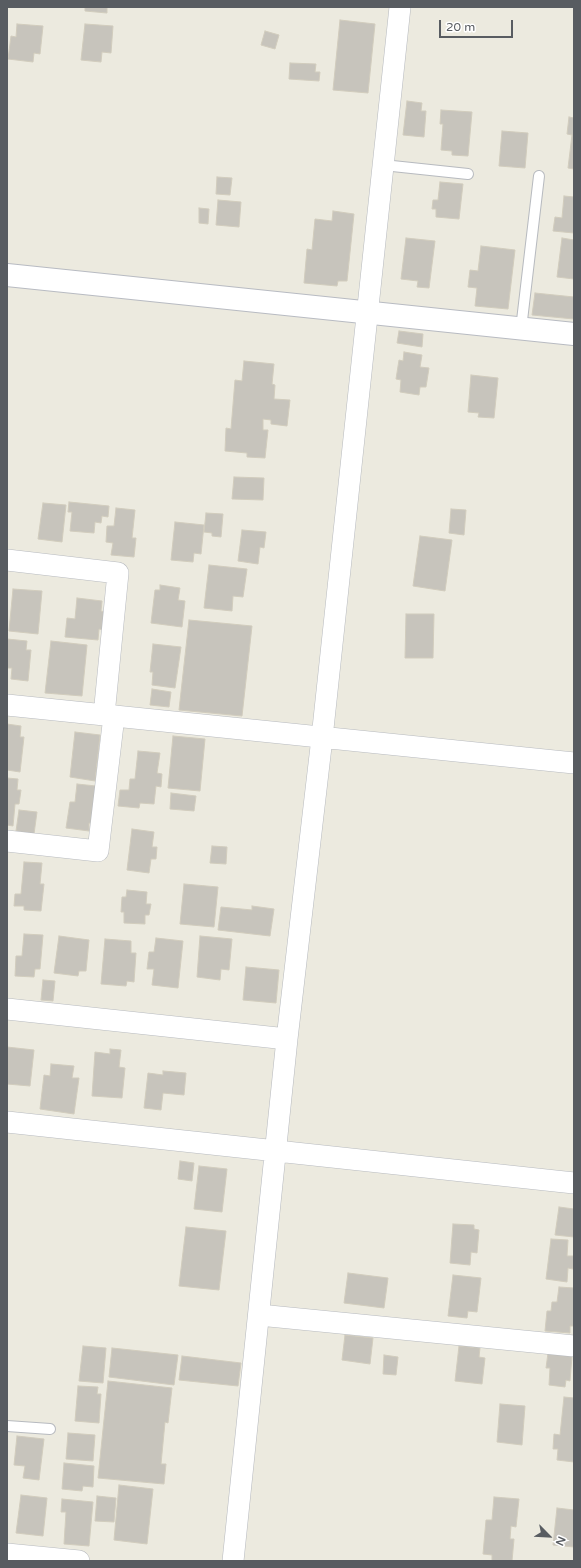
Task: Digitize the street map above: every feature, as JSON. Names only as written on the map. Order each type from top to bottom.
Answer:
[{"type":"street","points":[[233,1561],[287,1039],[322,738],[400,7]]},
{"type":"street","points":[[7,275],[574,334]]},
{"type":"street","points":[[7,560],[118,573],[109,716],[98,851],[7,841]]},
{"type":"street","points":[[7,706],[574,763]]},
{"type":"street","points":[[7,1009],[287,1039]]},
{"type":"street","points":[[7,1122],[574,1183]]},
{"type":"street","points":[[259,1315],[574,1346]]},
{"type":"street","points":[[7,1554],[79,1561]]},
{"type":"lane","points":[[383,165],[468,174]]},
{"type":"lane","points":[[521,329],[539,176]]},
{"type":"lane","points":[[7,1426],[50,1429]]},
{"type":"building","points":[[85,7],[107,7],[107,13],[85,11]]},
{"type":"building","points":[[340,20],[375,24],[368,93],[333,90]]},
{"type":"building","points":[[17,24],[43,26],[40,54],[34,53],[33,62],[8,59],[11,36],[16,37]]},
{"type":"building","points":[[85,24],[113,26],[111,53],[102,52],[101,62],[81,60]]},
{"type":"building","points":[[265,31],[279,35],[275,49],[261,45]]},
{"type":"building","points":[[290,63],[316,64],[315,72],[320,72],[319,81],[289,79]]},
{"type":"building","points":[[407,101],[422,103],[421,111],[426,111],[424,137],[403,135]]},
{"type":"building","points":[[441,110],[472,112],[468,156],[452,155],[452,151],[441,150],[443,124],[440,124]]},
{"type":"building","points":[[569,117],[574,118],[574,169],[568,168],[572,135],[567,134]]},
{"type":"building","points":[[502,131],[528,133],[525,168],[499,166]]},
{"type":"building","points":[[217,177],[232,178],[230,195],[216,194]]},
{"type":"building","points":[[440,182],[463,184],[459,219],[436,217],[436,209],[432,209],[433,200],[438,200]]},
{"type":"building","points":[[564,196],[574,197],[574,233],[553,231],[555,217],[562,218]]},
{"type":"building","points":[[218,200],[241,202],[239,227],[216,225]]},
{"type":"building","points":[[199,208],[209,209],[208,224],[199,223]]},
{"type":"building","points":[[333,211],[354,214],[347,281],[338,281],[337,286],[304,283],[307,249],[312,250],[315,219],[332,221]]},
{"type":"building","points":[[406,238],[435,241],[429,288],[417,287],[418,281],[401,279]]},
{"type":"building","points":[[562,238],[574,240],[574,279],[557,277]]},
{"type":"building","points":[[481,246],[515,250],[508,309],[475,306],[477,288],[468,287],[470,270],[478,271]]},
{"type":"building","points":[[535,293],[574,297],[574,319],[532,315]]},
{"type":"building","points":[[399,331],[423,334],[422,347],[397,343]]},
{"type":"building","points":[[404,352],[422,355],[420,367],[429,368],[426,387],[420,387],[419,395],[400,392],[401,380],[396,379],[399,360],[403,361]]},
{"type":"building","points":[[244,361],[274,364],[272,384],[275,385],[274,399],[290,400],[287,426],[271,424],[271,420],[263,419],[263,430],[268,430],[265,458],[247,457],[247,453],[225,451],[226,428],[231,429],[235,380],[242,381]]},
{"type":"building","points":[[471,375],[498,378],[494,418],[478,417],[479,413],[468,412]]},
{"type":"building","points":[[234,477],[264,478],[263,500],[232,499]]},
{"type":"building","points":[[69,502],[109,506],[108,517],[102,516],[101,523],[95,522],[94,533],[70,531],[72,512],[68,512]]},
{"type":"building","points":[[43,503],[66,505],[62,542],[38,539]]},
{"type":"building","points":[[116,508],[135,510],[132,538],[136,538],[134,557],[111,555],[113,543],[106,542],[107,526],[114,526]]},
{"type":"building","points":[[451,509],[466,510],[464,535],[449,533]]},
{"type":"building","points":[[206,513],[223,514],[221,537],[212,536],[212,533],[204,532]]},
{"type":"building","points":[[175,522],[204,525],[201,554],[194,553],[193,562],[171,560]]},
{"type":"building","points":[[242,530],[266,532],[264,548],[260,547],[258,564],[238,561]]},
{"type":"building","points":[[420,536],[452,540],[445,591],[413,586]]},
{"type":"building","points":[[209,565],[247,569],[243,597],[233,596],[232,611],[204,608]]},
{"type":"building","points":[[160,585],[180,588],[178,600],[185,601],[182,627],[151,623],[155,590],[160,590]]},
{"type":"building","points":[[13,589],[42,591],[38,634],[9,631]]},
{"type":"building","points":[[77,598],[102,601],[101,611],[106,612],[105,630],[99,629],[98,640],[65,637],[67,618],[75,619]]},
{"type":"building","points":[[406,614],[434,614],[433,658],[405,658]]},
{"type":"building","points":[[189,620],[252,626],[242,716],[179,710]]},
{"type":"building","points":[[7,639],[27,641],[26,650],[31,650],[28,681],[11,679],[12,668],[7,668]]},
{"type":"building","points":[[51,641],[87,645],[82,696],[45,693]]},
{"type":"building","points":[[153,644],[181,647],[175,688],[152,685],[153,672],[150,672]]},
{"type":"building","points":[[152,689],[171,692],[169,707],[150,705]]},
{"type":"building","points":[[7,724],[21,726],[20,737],[24,737],[20,772],[7,770]]},
{"type":"building","points":[[75,732],[100,735],[95,781],[70,777]]},
{"type":"building","points":[[173,736],[205,739],[200,791],[168,788]]},
{"type":"building","points":[[138,751],[160,753],[157,773],[162,774],[161,787],[156,786],[154,804],[140,803],[139,808],[118,806],[120,790],[129,790],[130,779],[135,779]]},
{"type":"building","points":[[7,778],[18,779],[17,790],[21,790],[19,804],[15,804],[13,826],[7,825]]},
{"type":"building","points":[[77,784],[96,786],[96,824],[89,823],[89,831],[66,828],[70,802],[75,802]]},
{"type":"building","points":[[171,793],[196,796],[194,811],[170,809]]},
{"type":"building","points":[[19,810],[37,812],[34,834],[16,831]]},
{"type":"building","points":[[132,829],[154,832],[152,847],[157,847],[156,859],[151,859],[149,873],[127,870]]},
{"type":"building","points":[[212,846],[227,847],[226,864],[210,863]]},
{"type":"building","points":[[24,862],[42,863],[40,884],[44,884],[41,911],[24,910],[24,906],[14,906],[15,894],[21,894]]},
{"type":"building","points":[[184,884],[218,887],[214,927],[180,924]]},
{"type":"building","points":[[127,890],[147,892],[146,904],[151,904],[149,915],[145,915],[145,924],[124,923],[124,912],[121,912],[122,897],[126,897]]},
{"type":"building","points":[[252,906],[274,909],[270,936],[218,930],[221,907],[252,910]]},
{"type":"building","points":[[24,934],[43,935],[40,969],[35,969],[34,977],[15,976],[16,956],[22,956]]},
{"type":"building","points":[[59,936],[89,940],[86,971],[79,971],[78,976],[54,973]]},
{"type":"building","points":[[200,936],[232,939],[229,970],[221,969],[220,980],[197,977]]},
{"type":"building","points":[[156,938],[183,941],[178,988],[152,985],[154,969],[147,969],[149,952],[154,952]]},
{"type":"building","points":[[105,939],[131,941],[131,953],[136,953],[134,982],[127,981],[126,986],[101,984]]},
{"type":"building","points":[[246,967],[279,970],[276,1003],[243,1000]]},
{"type":"building","points":[[43,980],[55,981],[53,1001],[41,1000]]},
{"type":"building","points":[[7,1047],[34,1050],[30,1086],[7,1084]]},
{"type":"building","points":[[110,1049],[121,1050],[119,1067],[125,1068],[122,1098],[92,1096],[95,1052],[110,1054]]},
{"type":"building","points":[[51,1064],[74,1066],[72,1078],[79,1078],[74,1114],[40,1109],[44,1075],[50,1076]]},
{"type":"building","points":[[163,1071],[186,1073],[184,1095],[163,1093],[161,1110],[144,1108],[148,1073],[163,1075]]},
{"type":"building","points":[[180,1161],[194,1163],[192,1181],[178,1179]]},
{"type":"building","points":[[199,1166],[227,1169],[222,1212],[194,1209]]},
{"type":"building","points":[[559,1207],[574,1209],[574,1237],[555,1235]]},
{"type":"building","points":[[453,1224],[474,1225],[474,1229],[479,1230],[477,1253],[471,1252],[470,1265],[450,1263]]},
{"type":"building","points":[[186,1227],[226,1231],[219,1290],[179,1286]]},
{"type":"building","points":[[551,1239],[568,1240],[567,1256],[574,1256],[573,1269],[568,1268],[567,1282],[546,1279]]},
{"type":"building","points":[[348,1273],[388,1278],[384,1308],[344,1303]]},
{"type":"building","points":[[453,1275],[481,1278],[477,1312],[468,1311],[467,1318],[448,1316]]},
{"type":"building","points":[[559,1287],[574,1288],[574,1326],[570,1326],[570,1333],[545,1331],[547,1311],[551,1311],[552,1302],[557,1302]]},
{"type":"building","points":[[345,1335],[373,1338],[370,1364],[342,1360]]},
{"type":"building","points":[[83,1346],[106,1348],[103,1383],[79,1381]]},
{"type":"building","points":[[459,1346],[480,1348],[479,1357],[485,1358],[482,1384],[455,1381]]},
{"type":"building","points":[[112,1348],[178,1355],[174,1385],[109,1377]]},
{"type":"building","points":[[548,1353],[572,1356],[570,1381],[566,1380],[565,1387],[549,1385],[550,1368],[546,1368]]},
{"type":"building","points":[[384,1355],[398,1357],[396,1375],[383,1374]]},
{"type":"building","points":[[182,1356],[241,1363],[238,1386],[179,1380]]},
{"type":"building","points":[[108,1381],[172,1388],[168,1423],[165,1422],[161,1464],[166,1464],[164,1484],[98,1478]]},
{"type":"building","points":[[78,1386],[98,1387],[97,1394],[101,1394],[99,1423],[75,1421]]},
{"type":"building","points":[[564,1397],[574,1398],[574,1462],[557,1460],[558,1449],[553,1449],[554,1434],[560,1435]]},
{"type":"building","points":[[500,1404],[525,1406],[522,1445],[497,1442]]},
{"type":"building","points":[[68,1433],[95,1435],[93,1461],[66,1459]]},
{"type":"building","points":[[17,1436],[44,1439],[39,1480],[23,1478],[25,1466],[14,1465]]},
{"type":"building","points":[[64,1463],[94,1466],[93,1487],[83,1486],[82,1491],[62,1489]]},
{"type":"building","points":[[119,1485],[153,1489],[147,1544],[114,1540]]},
{"type":"building","points":[[21,1495],[47,1498],[43,1536],[16,1533]]},
{"type":"building","points":[[97,1496],[116,1498],[114,1522],[95,1521]]},
{"type":"building","points":[[494,1497],[519,1499],[516,1527],[511,1526],[510,1539],[514,1539],[512,1561],[492,1561],[492,1555],[483,1554],[486,1520],[492,1520]]},
{"type":"building","points":[[62,1499],[93,1502],[89,1546],[64,1544],[66,1512],[61,1512]]},
{"type":"building","points":[[557,1508],[574,1510],[574,1547],[553,1545]]}]
